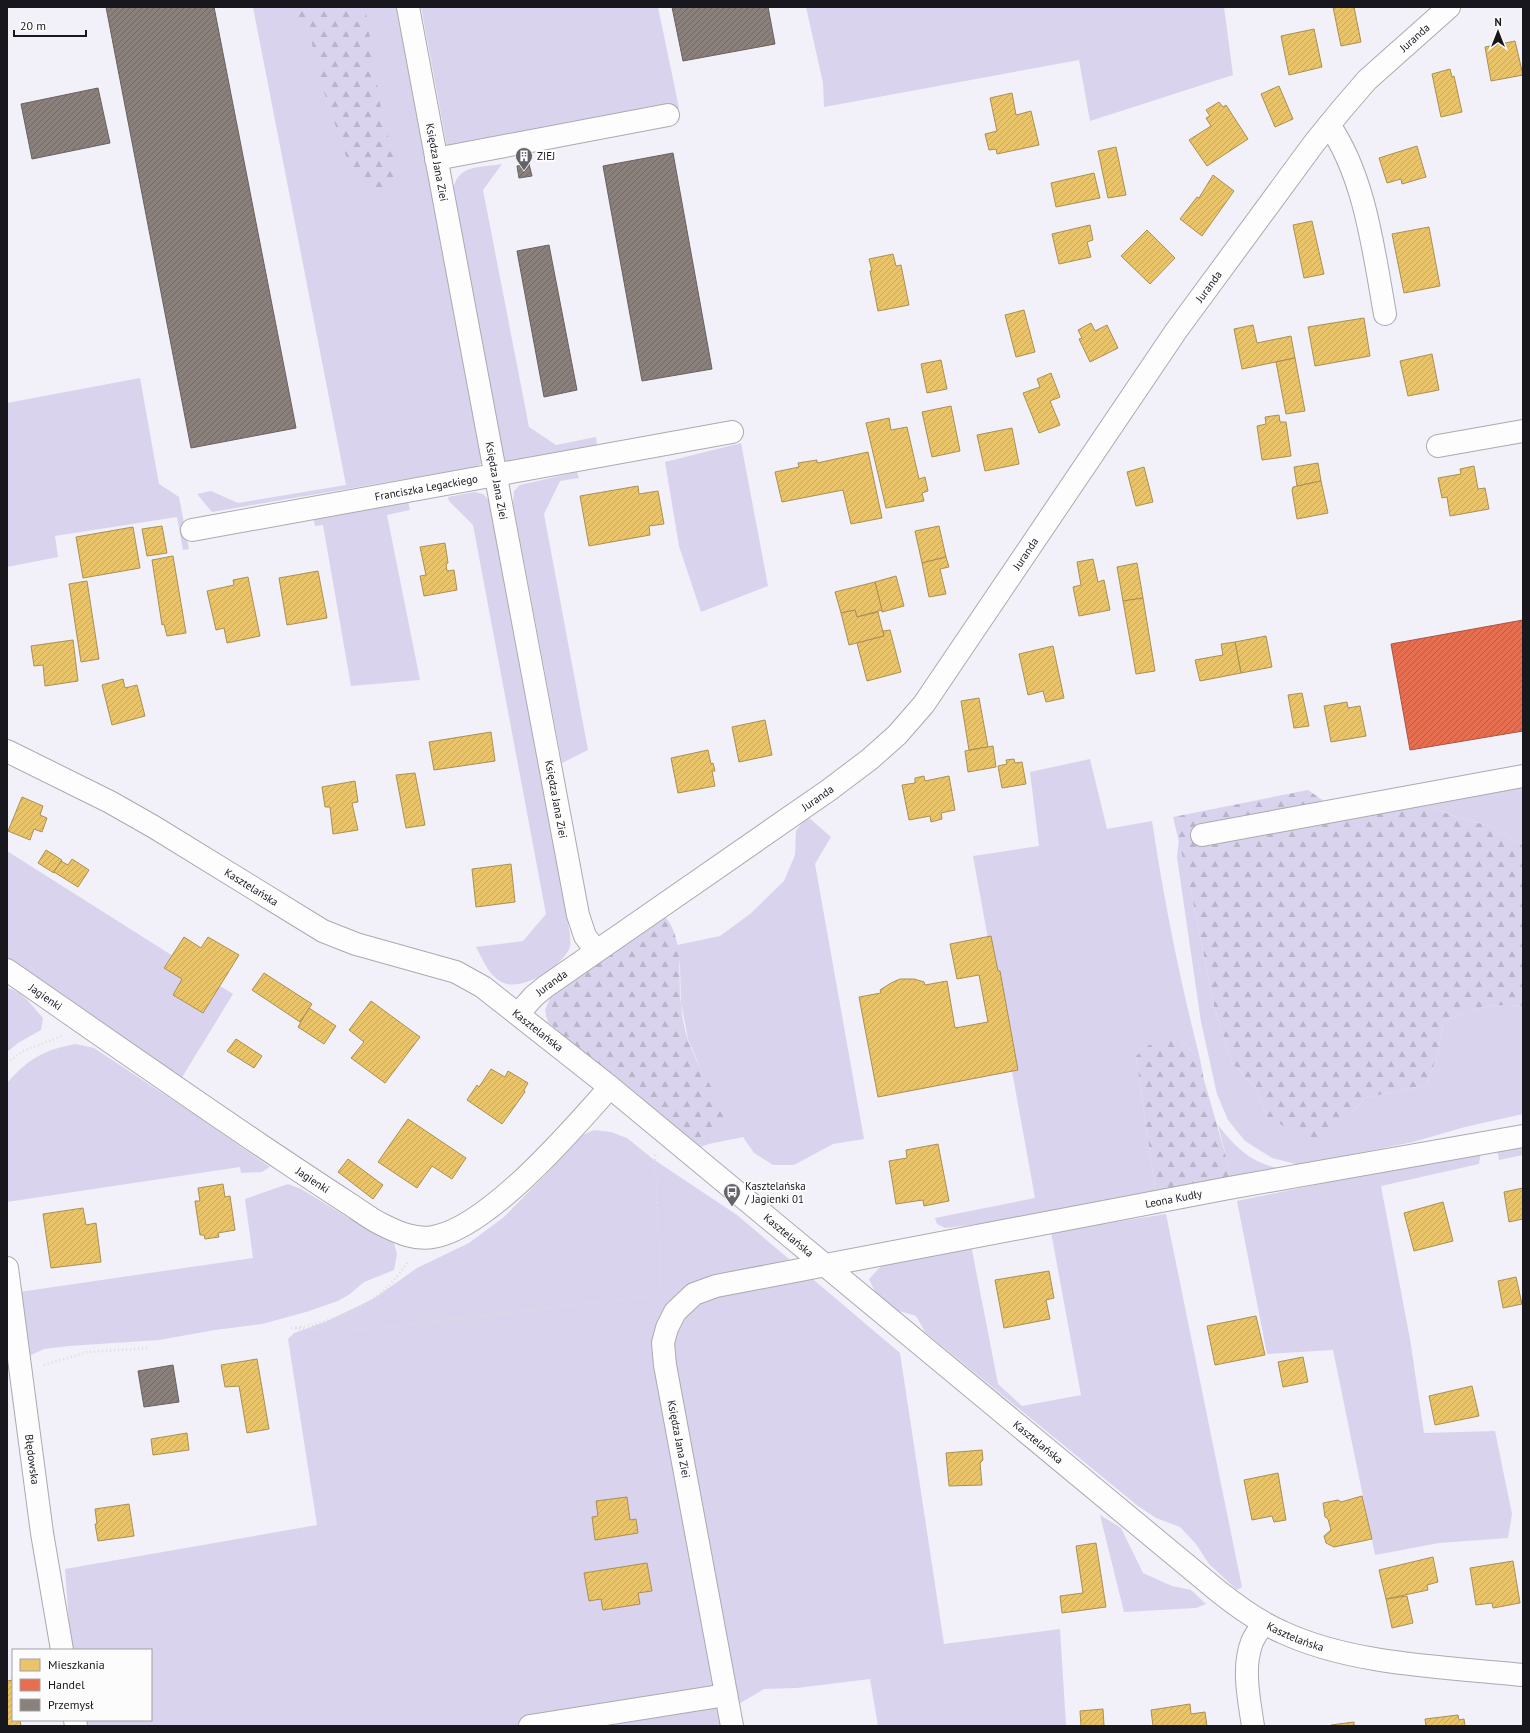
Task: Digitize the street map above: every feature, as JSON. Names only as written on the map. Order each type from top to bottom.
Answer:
[{"type":"street","name":"Księdza Jana Ziei","points":[[408,7],[578,915],[585,936],[596,951]]},
{"type":"street","name":"Juranda","points":[[518,1014],[534,996],[545,987],[829,790],[870,759],[897,735],[924,704],[1176,331],[1329,125],[1367,80],[1449,7]]},
{"type":"street","points":[[436,159],[668,116]]},
{"type":"street","points":[[1329,125],[1343,145],[1357,185],[1372,243],[1385,314]]},
{"type":"street","points":[[1438,446],[1523,431]]},
{"type":"street","name":"Franciszka Legackiego","points":[[192,530],[732,432]]},
{"type":"street","name":"Kasztelańska","points":[[7,751],[110,802],[154,827],[323,931],[356,944],[456,972],[484,987],[610,1087],[1240,1608],[1263,1622],[1301,1641],[1347,1654],[1418,1664],[1523,1675]]},
{"type":"street","points":[[1202,835],[1523,776]]},
{"type":"street","name":"Jagienki","points":[[7,970],[89,1028],[302,1173],[381,1224],[410,1236],[422,1238],[451,1231],[468,1222],[498,1200],[526,1175],[610,1087]]},
{"type":"street","name":"Leona Kudły","points":[[825,1265],[1229,1188],[1523,1136]]},
{"type":"street","name":"Księdza Jana Ziei","points":[[732,1726],[665,1365],[663,1342],[667,1328],[675,1312],[694,1294],[716,1286],[825,1265]]},
{"type":"street","name":"Błędowska","points":[[7,1268],[42,1533],[62,1649]]},
{"type":"street","points":[[1253,1726],[1247,1677],[1248,1657],[1252,1641],[1263,1622]]},
{"type":"street","points":[[530,1726],[726,1695]]},
{"type":"path","points":[[7,1063],[23,1051],[52,1039],[89,1028]]},
{"type":"path","points":[[422,1238],[400,1276],[385,1291],[368,1303],[344,1315],[309,1325],[292,1328],[334,1331],[362,1330],[661,1295],[655,1154],[659,1142],[666,1133]]},
{"type":"path","points":[[21,1374],[49,1363],[88,1352],[149,1348]]},
{"type":"green space","points":[[253,7],[396,7],[482,463],[476,467],[212,512],[197,494],[211,491],[238,503],[346,485]]},
{"type":"green space","points":[[253,7],[365,7],[381,108],[399,181],[377,195],[348,162],[323,89],[307,24],[288,9],[254,10]]},
{"type":"green space","points":[[421,7],[658,7],[679,108],[447,147]]},
{"type":"green space","points":[[806,7],[1224,7],[1233,75],[1090,121],[1079,60],[824,107],[823,83]]},
{"type":"green space","points":[[502,164],[483,190],[529,427],[556,445],[596,437],[597,446],[509,463],[502,458],[453,192],[455,183],[459,176],[464,172],[477,167]]},
{"type":"green space","points":[[140,378],[159,484],[179,497],[189,549],[183,550],[177,517],[55,536],[58,557],[7,567],[7,403]]},
{"type":"green space","points":[[741,443],[768,586],[701,612],[679,546],[665,462]]},
{"type":"green space","points":[[577,472],[579,478],[560,481],[544,514],[588,750],[562,763],[513,503],[514,491],[520,485]]},
{"type":"green space","points":[[474,492],[483,494],[490,501],[570,934],[570,947],[560,962],[542,975],[532,980],[512,985],[499,981],[491,973],[476,947],[523,941],[546,914],[473,525],[449,501],[448,497]]},
{"type":"green space","points":[[408,501],[410,510],[387,515],[420,680],[351,686],[323,525],[315,526],[313,517]]},
{"type":"green space","points":[[1090,759],[1107,829],[1152,821],[1173,940],[1200,1059],[1180,1039],[1136,1056],[1156,1195],[1005,1221],[945,1228],[937,1224],[935,1218],[1035,1198],[973,856],[1039,846],[1030,772]]},
{"type":"green space","points":[[1523,778],[1523,845],[1489,826],[1453,816],[1406,796]]},
{"type":"green space","points":[[1308,790],[1331,806],[1406,796],[1453,816],[1489,826],[1523,845],[1523,1006],[1491,1006],[1463,1013],[1443,1022],[1438,1053],[1427,1085],[1365,1098],[1347,1118],[1320,1141],[1290,1130],[1267,1116],[1255,1087],[1232,1063],[1214,1006],[1190,887],[1173,817]]},
{"type":"green space","points":[[807,816],[831,837],[815,864],[864,1139],[833,1144],[794,1165],[773,1165],[754,1153],[743,1137],[709,1144],[692,1150],[705,1133],[702,1072],[688,1039],[681,1003],[680,967],[677,945],[720,936],[750,914],[784,881],[795,855],[796,831]]},
{"type":"green space","points":[[1179,838],[1214,1006],[1232,1063],[1255,1087],[1267,1116],[1347,1118],[1365,1098],[1427,1085],[1438,1053],[1443,1022],[1472,1010],[1501,1005],[1523,1006],[1523,1114],[1465,1127],[1413,1142],[1300,1165],[1272,1158],[1245,1141],[1228,1120],[1217,1094],[1201,1022],[1177,857]]},
{"type":"green space","points":[[7,851],[233,994],[181,1079],[57,996],[7,958]]},
{"type":"green space","points":[[660,912],[674,931],[677,943],[679,955],[681,1008],[688,1040],[701,1068],[727,1113],[705,1133],[692,1150],[548,1022],[545,1010],[551,996]]},
{"type":"green space","points":[[7,988],[18,992],[23,996],[43,1018],[41,1030],[18,1043],[7,1052]]},
{"type":"green space","points":[[1180,1039],[1200,1059],[1204,1080],[1227,1160],[1229,1179],[1156,1195],[1136,1056],[1149,1045]]},
{"type":"green space","points":[[75,1044],[94,1048],[197,1116],[270,1167],[262,1172],[241,1173],[240,1167],[7,1202],[7,1083],[22,1068],[37,1057],[54,1049]]},
{"type":"green space","points":[[1218,1125],[1238,1148],[1252,1158],[1261,1163],[1281,1169],[1229,1179],[1227,1160]]},
{"type":"green space","points":[[594,1130],[611,1132],[627,1138],[653,1159],[737,1215],[900,1353],[944,1644],[1060,1629],[1066,1726],[878,1726],[870,1679],[797,1688],[764,1689],[732,1708],[732,1726],[82,1726],[81,1721],[152,1721],[152,1649],[71,1649],[65,1569],[317,1525],[288,1339],[294,1333],[327,1321],[373,1299],[417,1268],[469,1243],[504,1217],[547,1173],[576,1138]]},
{"type":"green space","points":[[1523,1144],[1523,1155],[1499,1160],[1497,1148]]},
{"type":"green space","points":[[1481,1151],[1479,1164],[1381,1186],[1410,1339],[1424,1433],[1495,1431],[1512,1514],[1508,1538],[1439,1543],[1375,1555],[1333,1350],[1267,1354],[1237,1201]]},
{"type":"green space","points":[[288,1184],[301,1189],[364,1227],[394,1243],[397,1254],[394,1270],[364,1282],[350,1294],[338,1301],[306,1312],[262,1324],[215,1330],[159,1340],[44,1349],[27,1357],[19,1292],[253,1258],[245,1199]]},
{"type":"green space","points":[[1166,1214],[1242,1587],[1237,1590],[1209,1564],[1196,1544],[1180,1527],[1156,1518],[1138,1506],[925,1332],[916,1316],[896,1310],[877,1296],[869,1279],[884,1263],[971,1245],[998,1384],[1022,1406],[1081,1395],[1051,1232]]},
{"type":"green space","points":[[1100,1515],[1121,1528],[1143,1573],[1172,1586],[1191,1590],[1206,1604],[1196,1608],[1124,1612]]},
{"type":"building: Mieszkania","points":[[1333,7],[1354,7],[1361,42],[1341,46]]},
{"type":"building: Mieszkania","points":[[1314,29],[1322,67],[1289,75],[1281,36]]},
{"type":"building: Mieszkania","points":[[1515,41],[1523,75],[1491,81],[1485,47]]},
{"type":"building: Mieszkania","points":[[1450,69],[1452,77],[1454,76],[1462,112],[1441,117],[1432,74]]},
{"type":"building: Mieszkania","points":[[1279,86],[1293,119],[1275,127],[1261,94]]},
{"type":"building: Mieszkania","points":[[1012,93],[1016,115],[1031,111],[1039,145],[997,154],[996,149],[989,150],[985,134],[997,131],[990,98]]},
{"type":"building: Mieszkania","points":[[1219,102],[1223,107],[1226,105],[1248,139],[1207,166],[1189,140],[1211,126],[1206,118],[1210,116],[1206,110]]},
{"type":"building: Mieszkania","points":[[1417,146],[1426,177],[1402,184],[1401,179],[1387,183],[1379,158]]},
{"type":"building: Mieszkania","points":[[1116,147],[1126,195],[1108,198],[1098,151]]},
{"type":"building: Mieszkania","points":[[1094,173],[1100,198],[1056,207],[1051,183]]},
{"type":"building: Mieszkania","points":[[1213,175],[1234,191],[1202,236],[1180,219],[1197,197],[1199,198]]},
{"type":"building: Mieszkania","points":[[1312,221],[1324,274],[1304,278],[1293,225]]},
{"type":"building: Mieszkania","points":[[1090,225],[1093,240],[1087,242],[1091,257],[1059,264],[1052,234]]},
{"type":"building: Mieszkania","points":[[1429,227],[1440,286],[1404,293],[1392,234]]},
{"type":"building: Mieszkania","points":[[1147,230],[1175,258],[1150,284],[1121,256]]},
{"type":"building: Mieszkania","points":[[893,254],[896,266],[901,265],[909,305],[878,311],[869,259]]},
{"type":"building: Mieszkania","points":[[1024,310],[1035,352],[1016,357],[1005,315]]},
{"type":"building: Mieszkania","points":[[1364,318],[1370,356],[1315,366],[1308,327]]},
{"type":"building: Mieszkania","points":[[1091,323],[1095,331],[1107,325],[1118,348],[1090,362],[1079,339],[1082,338],[1078,330]]},
{"type":"building: Mieszkania","points":[[1253,325],[1257,343],[1291,336],[1295,358],[1242,369],[1234,329]]},
{"type":"building: Mieszkania","points":[[1432,354],[1439,390],[1408,396],[1400,361]]},
{"type":"building: Mieszkania","points":[[1295,358],[1305,411],[1286,414],[1276,362]]},
{"type":"building: Mieszkania","points":[[941,360],[947,389],[927,393],[921,364]]},
{"type":"building: Mieszkania","points":[[1051,373],[1060,397],[1050,401],[1060,425],[1039,433],[1023,393],[1040,387],[1037,379]]},
{"type":"building: Mieszkania","points":[[951,406],[960,451],[932,457],[922,412]]},
{"type":"building: Mieszkania","points":[[1279,415],[1280,422],[1286,422],[1291,456],[1262,460],[1257,426],[1266,424],[1265,417]]},
{"type":"building: Mieszkania","points":[[889,418],[891,430],[907,427],[919,479],[925,477],[928,491],[922,493],[924,501],[886,508],[866,423]]},
{"type":"building: Mieszkania","points":[[1012,428],[1019,464],[985,471],[977,435]]},
{"type":"building: Mieszkania","points":[[868,452],[882,518],[851,524],[843,490],[782,502],[775,472],[799,467],[798,463],[817,460],[817,463]]},
{"type":"building: Mieszkania","points":[[1318,463],[1321,481],[1297,486],[1294,467]]},
{"type":"building: Mieszkania","points":[[1474,466],[1478,489],[1485,488],[1489,509],[1450,516],[1447,497],[1442,498],[1438,478],[1461,474],[1460,469]]},
{"type":"building: Mieszkania","points":[[1144,467],[1153,502],[1136,506],[1127,472]]},
{"type":"building: Mieszkania","points":[[1321,481],[1328,513],[1297,519],[1292,490],[1293,487]]},
{"type":"building: Mieszkania","points":[[638,486],[639,494],[658,491],[664,524],[649,526],[650,535],[589,546],[580,496]]},
{"type":"building: Mieszkania","points":[[162,526],[167,553],[147,556],[142,529]]},
{"type":"building: Mieszkania","points":[[939,526],[946,557],[922,563],[915,531]]},
{"type":"building: Mieszkania","points":[[133,527],[140,568],[83,578],[76,537]]},
{"type":"building: Mieszkania","points":[[445,543],[448,563],[446,564],[447,571],[454,570],[457,590],[424,596],[420,576],[426,575],[420,547]]},
{"type":"building: Mieszkania","points":[[173,556],[186,633],[167,636],[164,624],[162,625],[152,560]]},
{"type":"building: Mieszkania","points":[[946,557],[949,567],[940,569],[946,594],[929,597],[922,563]]},
{"type":"building: Mieszkania","points":[[1093,559],[1098,582],[1104,580],[1110,610],[1079,616],[1073,587],[1081,585],[1077,562]]},
{"type":"building: Mieszkania","points":[[1137,563],[1143,598],[1123,601],[1117,567]]},
{"type":"building: Mieszkania","points":[[318,571],[327,618],[287,625],[279,578]]},
{"type":"building: Mieszkania","points":[[896,576],[904,606],[882,612],[875,582]]},
{"type":"building: Mieszkania","points":[[248,577],[260,636],[227,643],[224,628],[216,630],[207,591],[234,585],[233,580]]},
{"type":"building: Mieszkania","points":[[87,581],[99,659],[81,662],[69,584]]},
{"type":"building: Mieszkania","points":[[875,582],[882,610],[857,617],[855,610],[841,613],[835,592]]},
{"type":"building: Mieszkania","points":[[1143,598],[1155,671],[1136,674],[1123,601]]},
{"type":"building: Mieszkania","points":[[855,610],[857,617],[878,612],[884,636],[849,645],[841,613]]},
{"type":"building: Mieszkania","points":[[890,630],[901,672],[867,681],[857,643],[884,636],[883,631]]},
{"type":"building: Mieszkania","points":[[1266,636],[1272,667],[1241,673],[1235,642]]},
{"type":"building: Mieszkania","points":[[73,640],[78,681],[45,686],[43,665],[34,666],[31,646]]},
{"type":"building: Mieszkania","points":[[1235,642],[1241,673],[1200,681],[1195,660],[1223,655],[1221,644]]},
{"type":"building: Mieszkania","points":[[1053,646],[1064,698],[1046,702],[1043,691],[1028,695],[1019,654]]},
{"type":"building: Mieszkania","points":[[123,679],[125,688],[137,685],[145,716],[112,725],[102,685]]},
{"type":"building: Mieszkania","points":[[1302,693],[1309,726],[1294,728],[1288,695]]},
{"type":"building: Mieszkania","points":[[979,698],[988,747],[969,750],[961,701]]},
{"type":"building: Mieszkania","points":[[1347,702],[1348,708],[1360,706],[1366,736],[1331,742],[1324,706]]},
{"type":"building: Mieszkania","points":[[765,720],[772,755],[739,762],[732,727]]},
{"type":"building: Mieszkania","points":[[491,732],[495,761],[434,770],[429,742]]},
{"type":"building: Mieszkania","points":[[993,746],[996,767],[968,772],[965,751]]},
{"type":"building: Mieszkania","points":[[708,750],[711,764],[713,763],[715,771],[712,771],[715,786],[678,793],[671,758]]},
{"type":"building: Mieszkania","points":[[1014,759],[1015,763],[1022,762],[1026,784],[1002,788],[998,766],[1007,764],[1006,760]]},
{"type":"building: Mieszkania","points":[[415,773],[425,825],[406,828],[396,775]]},
{"type":"building: Mieszkania","points":[[924,776],[925,781],[949,776],[955,810],[941,813],[942,819],[931,822],[930,816],[909,820],[902,785],[915,783],[915,778]]},
{"type":"building: Mieszkania","points":[[355,781],[358,802],[352,803],[358,830],[333,834],[330,807],[325,807],[322,787]]},
{"type":"building: Mieszkania","points":[[22,797],[43,806],[40,815],[47,818],[42,832],[34,829],[30,840],[8,831]]},
{"type":"building: Mieszkania","points":[[46,850],[62,860],[54,873],[38,863]]},
{"type":"building: Mieszkania","points":[[72,859],[89,870],[78,887],[54,872],[61,861],[68,865]]},
{"type":"building: Mieszkania","points":[[511,864],[515,902],[476,907],[472,869]]},
{"type":"building: Mieszkania","points":[[991,936],[998,971],[1000,971],[1018,1070],[878,1097],[859,997],[881,993],[880,990],[900,979],[914,979],[924,982],[925,985],[947,981],[955,1028],[988,1022],[979,975],[957,979],[950,944]]},
{"type":"building: Mieszkania","points":[[184,937],[201,948],[208,937],[239,955],[203,1013],[173,995],[182,979],[164,968]]},
{"type":"building: Mieszkania","points":[[264,973],[312,1004],[300,1022],[252,990]]},
{"type":"building: Mieszkania","points":[[371,1001],[420,1037],[385,1083],[351,1058],[364,1042],[349,1030]]},
{"type":"building: Mieszkania","points":[[309,1008],[336,1026],[324,1044],[298,1027]]},
{"type":"building: Mieszkania","points":[[236,1039],[262,1056],[254,1068],[227,1051]]},
{"type":"building: Mieszkania","points":[[491,1069],[505,1077],[508,1071],[528,1083],[524,1090],[525,1092],[502,1124],[467,1100],[477,1085],[479,1087]]},
{"type":"building: Mieszkania","points":[[408,1119],[466,1158],[452,1179],[432,1166],[417,1188],[378,1162]]},
{"type":"building: Mieszkania","points":[[938,1144],[949,1201],[924,1206],[923,1200],[896,1204],[889,1161],[907,1158],[906,1150]]},
{"type":"building: Mieszkania","points":[[348,1159],[383,1185],[373,1199],[338,1172]]},
{"type":"building: Mieszkania","points":[[223,1184],[225,1197],[230,1196],[235,1230],[218,1233],[219,1237],[205,1239],[204,1235],[200,1235],[195,1201],[200,1201],[198,1188]]},
{"type":"building: Mieszkania","points":[[1523,1188],[1523,1219],[1509,1222],[1504,1192]]},
{"type":"building: Mieszkania","points":[[1443,1202],[1453,1241],[1414,1251],[1404,1213]]},
{"type":"building: Mieszkania","points":[[83,1208],[86,1225],[96,1223],[101,1262],[51,1268],[43,1214]]},
{"type":"building: Mieszkania","points":[[1049,1271],[1054,1298],[1046,1300],[1050,1319],[1004,1328],[995,1280]]},
{"type":"building: Mieszkania","points":[[1516,1277],[1522,1304],[1503,1308],[1498,1281]]},
{"type":"building: Mieszkania","points":[[1256,1316],[1265,1355],[1215,1365],[1207,1326]]},
{"type":"building: Mieszkania","points":[[1303,1357],[1308,1382],[1283,1387],[1278,1362]]},
{"type":"building: Mieszkania","points":[[257,1359],[269,1429],[247,1433],[239,1386],[225,1387],[221,1365]]},
{"type":"building: Mieszkania","points":[[1472,1386],[1479,1416],[1435,1425],[1429,1396]]},
{"type":"building: Mieszkania","points":[[187,1433],[189,1450],[153,1455],[151,1439]]},
{"type":"building: Mieszkania","points":[[982,1450],[983,1460],[980,1463],[982,1485],[949,1486],[946,1453]]},
{"type":"building: Mieszkania","points":[[1278,1473],[1286,1520],[1274,1522],[1272,1516],[1252,1520],[1244,1480]]},
{"type":"building: Mieszkania","points":[[1362,1496],[1372,1539],[1334,1547],[1326,1543],[1324,1536],[1331,1530],[1328,1519],[1325,1517],[1323,1503],[1338,1500],[1341,1502]]},
{"type":"building: Mieszkania","points":[[627,1497],[630,1520],[636,1519],[638,1533],[595,1540],[592,1517],[598,1516],[596,1501]]},
{"type":"building: Mieszkania","points":[[129,1504],[134,1536],[98,1541],[95,1524],[97,1524],[95,1509]]},
{"type":"building: Mieszkania","points":[[1096,1543],[1106,1607],[1062,1613],[1060,1596],[1083,1593],[1076,1546]]},
{"type":"building: Mieszkania","points":[[1433,1557],[1438,1582],[1427,1585],[1428,1590],[1386,1599],[1379,1570]]},
{"type":"building: Mieszkania","points":[[1513,1561],[1520,1603],[1493,1608],[1492,1603],[1476,1605],[1470,1568]]},
{"type":"building: Mieszkania","points":[[647,1563],[652,1591],[638,1593],[640,1604],[603,1610],[601,1599],[589,1601],[584,1573]]},
{"type":"building: Mieszkania","points":[[1407,1596],[1413,1623],[1392,1628],[1386,1599]]},
{"type":"building: Mieszkania","points":[[12,1680],[12,1721],[20,1721],[21,1726],[7,1726],[7,1681]]},
{"type":"building: Mieszkania","points":[[1190,1704],[1191,1714],[1205,1712],[1207,1726],[1153,1726],[1151,1710]]},
{"type":"building: Mieszkania","points":[[1103,1709],[1104,1726],[1081,1726],[1080,1711]]},
{"type":"building: Mieszkania","points":[[1458,1715],[1459,1720],[1464,1719],[1465,1726],[1426,1726],[1425,1719]]},
{"type":"building: Mieszkania","points":[[1354,1722],[1354,1726],[1331,1726],[1331,1725]]},
{"type":"building: Handel","points":[[1523,620],[1523,731],[1410,750],[1391,644]]},
{"type":"building: Przemysł","points":[[106,7],[214,7],[296,428],[191,448]]},
{"type":"building: Przemysł","points":[[672,7],[768,7],[775,44],[683,61]]},
{"type":"building: Przemysł","points":[[98,88],[110,143],[32,159],[21,104]]},
{"type":"building: Przemysł","points":[[673,153],[712,369],[642,381],[603,166]]},
{"type":"building: Przemysł","name":"ZIEJ","points":[[529,164],[532,176],[519,178],[517,166]]},
{"type":"building: Przemysł","points":[[549,245],[577,390],[544,397],[517,251]]},
{"type":"building: Przemysł","points":[[173,1365],[179,1402],[144,1407],[138,1371]]},
{"type":"place","name":"ZIEJ","points":[[524,171]]},
{"type":"place","name":"Kasztelańska / Jagienki 01","points":[[732,1207]]}]
